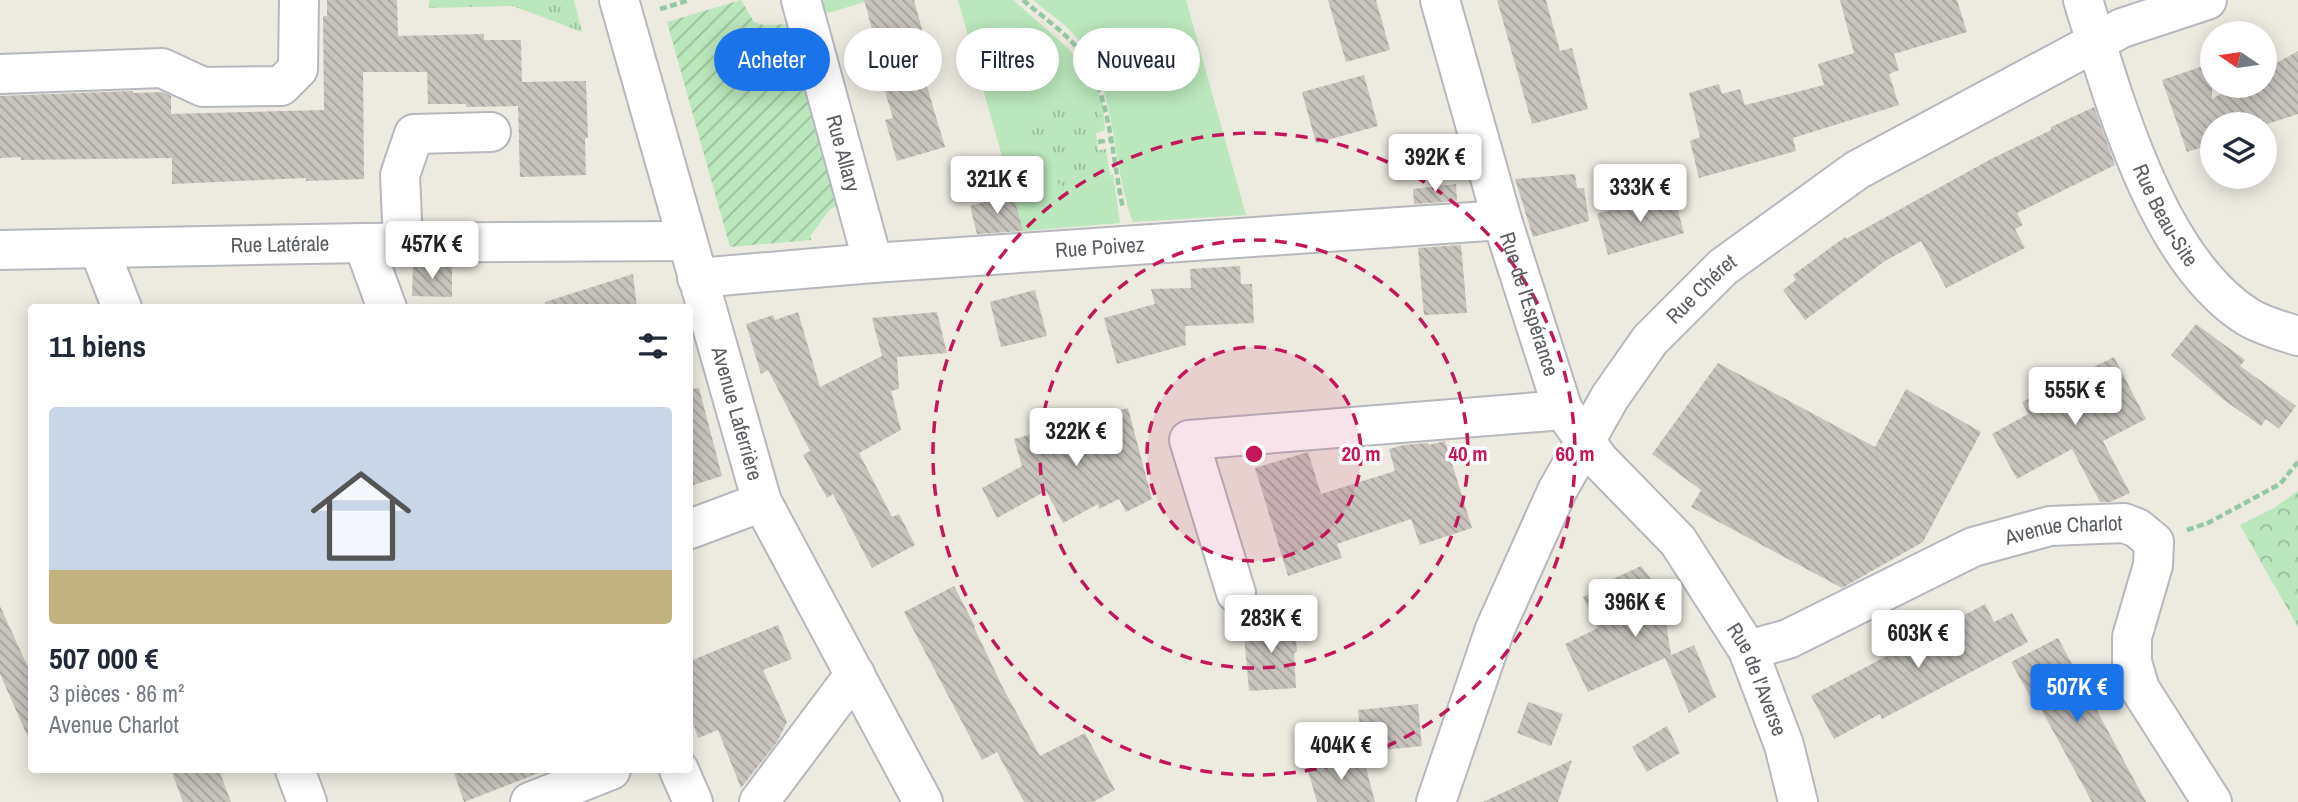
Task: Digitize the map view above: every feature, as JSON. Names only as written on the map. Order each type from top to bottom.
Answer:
[{"type":"street","points":[[0,74],[162,68],[203,87],[281,86],[298,69],[299,0]]},
{"type":"street","name":"Avenue Laferrière","points":[[619,0],[762,502],[923,802]]},
{"type":"street","name":"Rue de l'Espérance","points":[[1440,0],[1502,220],[1574,425]]},
{"type":"street","name":"Rue Beau-Site","points":[[2084,0],[2096,43],[2143,176],[2187,257],[2218,292],[2249,317],[2298,336]]},
{"type":"street","name":"Rue Chéret","points":[[1436,802],[1495,629],[1557,491],[1574,425],[1610,397],[1650,340],[1723,267],[1857,170],[2122,29],[2207,0]]},
{"type":"street","name":"Rue Allary","points":[[792,2],[873,263]]},
{"type":"street","points":[[403,243],[400,175],[414,134],[491,132]]},
{"type":"street","name":"Rue Poivez","points":[[697,278],[873,263],[1502,220]]},
{"type":"street","name":"Rue Latérale","points":[[0,250],[363,243],[687,241]]},
{"type":"street","points":[[363,243],[386,304]]},
{"type":"street","points":[[99,248],[120,304]]},
{"type":"street","points":[[1236,593],[1189,440],[1574,425]]},
{"type":"street","name":"Rue de l'Averse","points":[[1574,425],[1599,460],[1678,541],[1748,650],[1784,746],[1798,802]]},
{"type":"street","points":[[693,528],[762,502]]},
{"type":"street","name":"Avenue Charlot","points":[[1748,650],[1788,639],[1973,547],[2050,526],[2124,523],[2137,528],[2154,542],[2153,565],[2132,637],[2132,663],[2140,689],[2212,802]]},
{"type":"street","points":[[759,802],[855,674]]},
{"type":"street","points":[[296,773],[307,802]]},
{"type":"street","points":[[530,802],[603,773]]},
{"type":"street","points":[[680,773],[693,802]]},
{"type":"path","points":[[656,10],[690,0]]},
{"type":"path","points":[[1023,0],[1073,44],[1097,81],[1105,105],[1123,210]]},
{"type":"path","points":[[1098,142],[1110,140]]},
{"type":"path","points":[[2154,542],[2208,523],[2280,484],[2298,462]]},
{"type":"green space","points":[[429,0],[574,0],[582,32],[513,6],[429,8]]},
{"type":"green space","points":[[741,0],[754,22],[764,25],[793,24],[794,28],[714,28],[714,91],[813,91],[846,202],[830,209],[811,235],[811,240],[730,247],[667,22]]},
{"type":"green space","points":[[814,0],[871,0],[818,16]]},
{"type":"green space","points":[[958,0],[1013,0],[1045,28],[966,28]]},
{"type":"green space","points":[[1033,0],[1186,0],[1194,28],[1073,28],[1073,34]]},
{"type":"green space","points":[[1059,40],[1073,55],[1073,91],[1099,91],[1103,104],[1105,129],[1103,131],[1099,107],[1059,101],[1031,132],[1038,173],[1075,192],[1113,174],[1120,223],[1023,231],[984,91],[1059,91]]},
{"type":"green space","points":[[1200,50],[1246,215],[1133,222],[1103,91],[1200,91]]},
{"type":"green space","points":[[1059,101],[1099,106],[1103,131],[1096,133],[1098,150],[1106,149],[1110,175],[1075,192],[1038,173],[1031,132]]},
{"type":"green space","points":[[2298,491],[2298,627],[2240,525],[2274,508]]},
{"type":"building","points":[[327,0],[397,0],[398,36],[484,34],[484,40],[521,40],[522,82],[586,81],[586,175],[520,177],[518,106],[466,107],[466,104],[428,104],[427,72],[363,72],[364,179],[306,181],[306,178],[172,184],[172,158],[0,158],[0,96],[163,92],[171,96],[171,114],[324,110],[323,16],[327,16]]},
{"type":"building","points":[[864,0],[914,0],[922,28],[872,28]]},
{"type":"building","points":[[1328,0],[1376,0],[1390,50],[1346,62]]},
{"type":"building","points":[[1497,0],[1546,0],[1560,51],[1572,48],[1588,109],[1532,124]]},
{"type":"building","points":[[1840,0],[1957,0],[1967,32],[1894,54],[1899,70],[1889,74],[1899,105],[1793,138],[1796,151],[1699,178],[1690,141],[1700,137],[1689,93],[1719,84],[1722,94],[1740,89],[1745,105],[1824,85],[1818,64],[1854,53]]},
{"type":"building","points":[[2298,51],[2298,114],[2277,121],[2277,112],[2200,112],[2200,148],[2187,152],[2162,80],[2200,67],[2200,98],[2277,98],[2277,63]]},
{"type":"building","points":[[1364,75],[1378,126],[1316,143],[1302,92]]},
{"type":"building","points":[[885,91],[928,91],[945,147],[897,161],[885,120],[893,118]]},
{"type":"building","points":[[2094,107],[2115,165],[2017,213],[2023,225],[2015,229],[2025,248],[1946,288],[1921,241],[1885,261],[1805,320],[1783,290],[1796,280],[1793,275],[1845,237],[1846,239],[1991,159],[2051,130],[2051,127]]},
{"type":"building","points":[[1575,174],[1577,188],[1584,188],[1589,221],[1533,237],[1515,179]]},
{"type":"building","points":[[1456,184],[1457,201],[1414,204],[1413,189]]},
{"type":"building","points":[[1673,193],[1684,233],[1608,255],[1597,214]]},
{"type":"building","points":[[1013,194],[1023,231],[977,234],[970,206]]},
{"type":"building","points":[[1461,245],[1467,313],[1424,315],[1418,248]]},
{"type":"building","points":[[452,264],[452,297],[412,296],[413,265]]},
{"type":"building","points":[[1240,266],[1241,284],[1252,284],[1254,323],[1185,326],[1186,345],[1117,364],[1104,318],[1155,304],[1151,289],[1191,288],[1190,269]]},
{"type":"building","points":[[633,274],[637,304],[545,302]]},
{"type":"building","points":[[1035,290],[1047,336],[1001,347],[990,302]]},
{"type":"building","points":[[798,312],[820,387],[882,356],[872,318],[937,312],[947,353],[897,357],[899,389],[891,391],[901,430],[859,453],[892,517],[899,514],[915,545],[872,568],[833,494],[827,498],[803,455],[810,451],[768,370],[761,374],[746,324],[773,315],[775,320]]},
{"type":"building","points":[[2196,324],[2245,360],[2240,366],[2296,406],[2279,429],[2266,419],[2261,426],[2224,400],[2171,355]]},
{"type":"building","points":[[2114,357],[2146,419],[2103,441],[2130,493],[2110,502],[2100,502],[2072,449],[2017,479],[1992,434],[2028,414],[2022,402]]},
{"type":"building","points":[[1718,363],[1875,447],[1906,389],[1981,432],[1923,542],[1842,588],[1691,507],[1701,490],[1652,454]]},
{"type":"building","points":[[699,388],[722,476],[693,485],[693,389]]},
{"type":"building","points":[[1128,408],[1152,499],[1126,512],[1119,499],[1099,509],[1098,504],[1063,523],[1046,491],[997,518],[982,488],[1022,466],[1014,439]]},
{"type":"building","points":[[1445,441],[1472,528],[1420,545],[1411,519],[1337,544],[1342,558],[1288,576],[1255,468],[1308,452],[1321,494],[1395,471],[1389,449]]},
{"type":"building","points":[[1641,566],[1661,591],[1671,655],[1667,657],[1694,645],[1716,697],[1689,713],[1665,658],[1588,692],[1565,644],[1598,628],[1583,597],[1598,590],[1596,587]]},
{"type":"building","points":[[954,586],[1002,686],[1040,756],[1085,733],[1115,790],[1093,802],[1024,802],[997,752],[982,760],[904,612]]},
{"type":"building","points":[[1985,604],[1994,622],[2012,613],[2028,642],[1882,719],[1880,714],[1834,739],[1811,696]]},
{"type":"building","points":[[0,606],[28,667],[28,737],[0,674]]},
{"type":"building","points":[[1294,620],[1296,688],[1249,691],[1243,623]]},
{"type":"building","points":[[778,625],[792,659],[763,670],[787,722],[777,742],[741,788],[718,730],[698,738],[693,723],[693,660]]},
{"type":"building","points":[[2058,638],[2146,802],[2092,802],[2036,700],[2033,702],[2011,662]]},
{"type":"building","points":[[1528,702],[1563,714],[1551,746],[1517,733]]},
{"type":"building","points":[[1418,704],[1422,746],[1363,752],[1358,710]]},
{"type":"building","points":[[1667,726],[1680,753],[1647,772],[1632,747]]},
{"type":"building","points":[[1364,760],[1375,802],[1317,802],[1306,764]]},
{"type":"building","points":[[1572,760],[1558,802],[1483,802]]},
{"type":"building","points":[[172,773],[220,773],[231,802],[183,802]]},
{"type":"building","points":[[454,773],[539,773],[464,802]]}]
